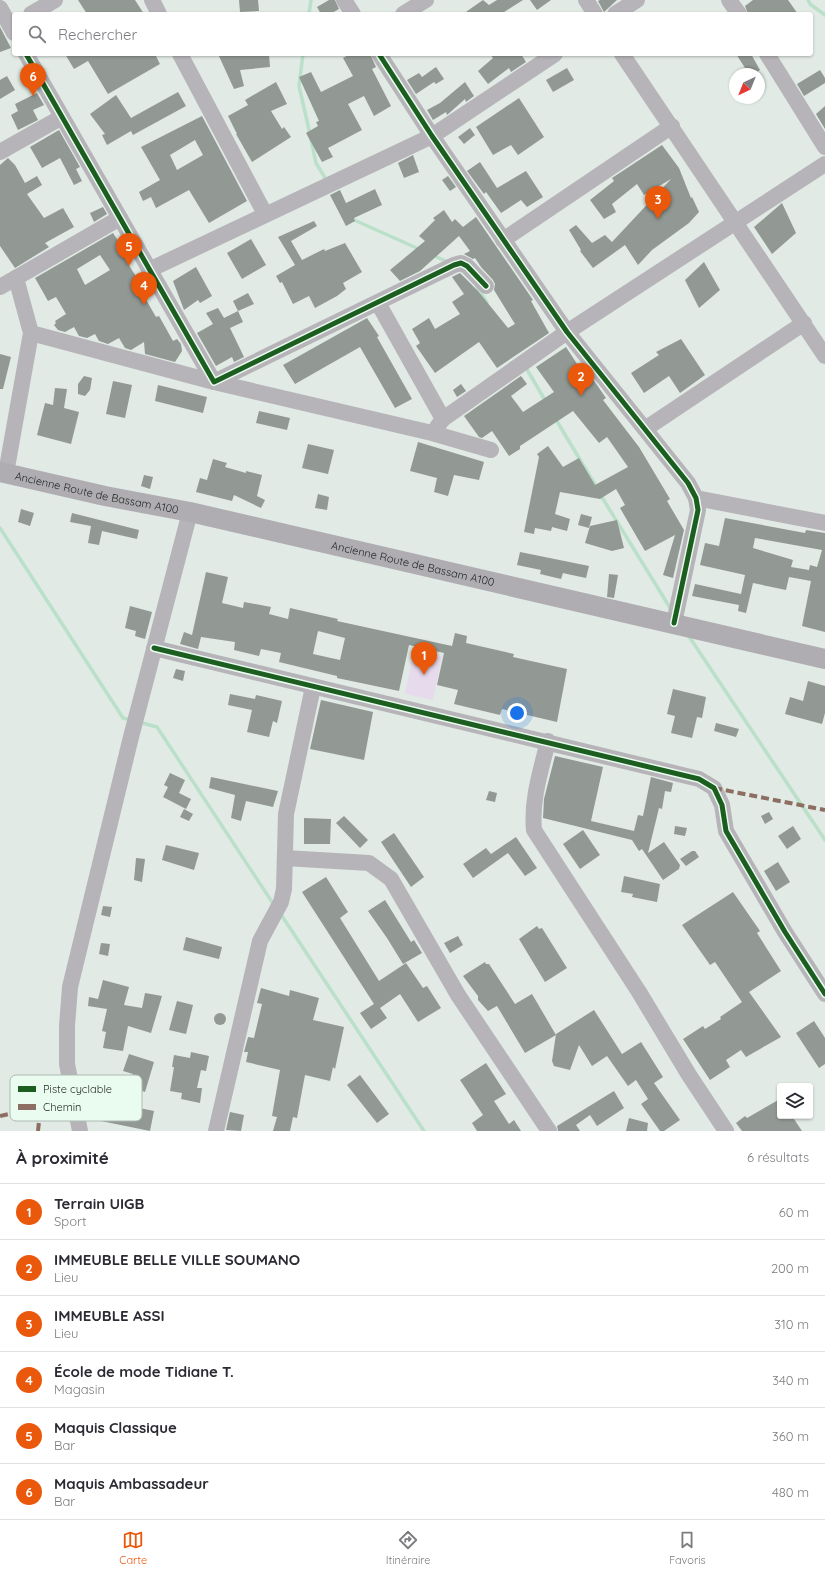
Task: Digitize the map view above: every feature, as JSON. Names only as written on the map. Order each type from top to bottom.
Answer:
[{"type":"main road","name":"Ancienne Route de Bassam A100","points":[[3,473],[105,496],[190,512],[463,577],[548,594],[825,659]]},
{"type":"street","points":[[34,12],[55,0]]},
{"type":"street","points":[[152,0],[158,12]]},
{"type":"street","points":[[344,0],[352,12]]},
{"type":"street","points":[[406,12],[426,0]]},
{"type":"street","points":[[586,0],[594,12]]},
{"type":"street","points":[[618,12],[637,0]]},
{"type":"street","points":[[729,0],[738,12]]},
{"type":"street","points":[[0,8],[12,26]]},
{"type":"street","points":[[27,56],[214,382]]},
{"type":"street","points":[[181,56],[265,214]]},
{"type":"street","points":[[380,56],[432,136],[567,332],[688,483],[696,498],[698,510],[674,623]]},
{"type":"street","points":[[149,270],[432,136],[552,56]]},
{"type":"street","points":[[623,56],[672,126],[825,356]]},
{"type":"street","points":[[768,56],[825,147]]},
{"type":"street","points":[[0,152],[62,116]]},
{"type":"street","points":[[503,240],[672,126]]},
{"type":"street","points":[[432,433],[443,419],[567,332],[825,164]]},
{"type":"street","points":[[0,287],[120,218]]},
{"type":"street","points":[[214,382],[454,265],[461,263],[467,266],[486,286]]},
{"type":"street","points":[[3,473],[31,332],[16,278]]},
{"type":"street","points":[[378,302],[443,419]]},
{"type":"street","points":[[645,429],[804,324]]},
{"type":"street","points":[[31,332],[214,382],[432,433],[491,450]]},
{"type":"street","points":[[696,498],[825,523]]},
{"type":"street","points":[[69,1075],[67,1064],[67,1026],[70,987],[154,648],[190,512]]},
{"type":"street","points":[[154,648],[313,687],[548,741],[699,779],[714,788],[722,805],[726,831],[785,932],[825,994]]},
{"type":"street","points":[[216,1131],[260,941],[281,902],[284,889],[286,814],[313,687]]},
{"type":"street","points":[[548,741],[533,815],[534,830],[726,1131]]},
{"type":"street","points":[[285,858],[368,863],[391,879],[458,995],[549,1131]]},
{"type":"street","points":[[78,1121],[80,1131]]},
{"type":"shaded area","points":[[414,650],[442,656],[433,700],[405,694]]},
{"type":"building","points":[[78,0],[135,0],[143,12],[86,12]]},
{"type":"building","points":[[239,0],[258,0],[259,11],[240,12]]},
{"type":"building","points":[[329,0],[335,0],[339,9],[334,12],[320,12],[317,7]]},
{"type":"building","points":[[483,0],[489,5],[497,0],[523,0],[504,12],[466,12]]},
{"type":"building","points":[[530,0],[551,0],[537,10]]},
{"type":"building","points":[[617,0],[604,12],[598,1]]},
{"type":"building","points":[[753,0],[788,0],[797,12],[747,12],[745,6]]},
{"type":"building","points":[[0,27],[11,48],[0,52]]},
{"type":"building","points":[[66,56],[156,56],[160,64],[108,94],[88,61],[74,69]]},
{"type":"building","points":[[219,56],[269,56],[270,67],[240,70],[244,86],[234,89]]},
{"type":"building","points":[[346,56],[371,56],[376,67],[372,69],[391,106],[374,116],[364,96],[348,104],[362,130],[328,148],[333,157],[322,162],[306,133],[318,126],[316,122],[319,121],[299,77],[311,72],[321,92],[353,76],[343,58]]},
{"type":"building","points":[[492,56],[522,56],[526,62],[511,72],[509,68],[488,84],[478,71],[493,58]]},
{"type":"building","points":[[737,56],[752,56],[759,68],[745,68]]},
{"type":"building","points":[[436,67],[444,79],[436,84],[434,82],[416,94],[407,80],[419,73],[422,77]]},
{"type":"building","points":[[567,68],[574,80],[553,92],[546,80]]},
{"type":"building","points":[[820,70],[825,78],[825,83],[804,96],[797,84]]},
{"type":"building","points":[[7,76],[15,90],[0,99],[0,80]]},
{"type":"building","points":[[276,82],[287,104],[271,111],[282,129],[284,127],[291,137],[252,162],[236,134],[228,116],[248,105],[245,100]]},
{"type":"building","points":[[465,82],[474,96],[466,102],[465,99],[447,115],[446,112],[433,120],[427,110],[440,103]]},
{"type":"building","points":[[178,92],[186,106],[133,135],[131,131],[107,145],[102,135],[105,134],[90,114],[116,95],[131,118]]},
{"type":"building","points":[[37,93],[44,105],[33,110],[38,120],[18,130],[11,115],[18,111],[15,104]]},
{"type":"building","points":[[519,98],[544,137],[518,155],[511,145],[493,155],[476,127]]},
{"type":"building","points":[[825,106],[825,129],[816,114]]},
{"type":"building","points":[[202,116],[247,201],[209,223],[189,190],[156,208],[151,197],[143,201],[139,192],[160,180],[141,147]],"holes":[[[195,140],[203,155],[177,170],[170,155]]]},
{"type":"building","points":[[470,128],[475,135],[464,144],[458,137]]},
{"type":"building","points":[[59,130],[80,167],[76,169],[82,181],[74,185],[60,158],[42,168],[30,147]]},
{"type":"building","points":[[662,145],[679,168],[691,198],[692,197],[699,212],[689,223],[652,250],[638,265],[625,245],[593,268],[580,251],[581,250],[569,230],[576,225],[592,243],[605,235],[612,242],[671,179],[644,195],[637,184],[612,204],[616,212],[604,219],[590,200],[614,181],[612,178]]},
{"type":"building","points":[[413,155],[419,172],[404,178],[398,163]]},
{"type":"building","points":[[8,158],[15,165],[25,183],[37,176],[42,185],[27,194],[44,218],[63,208],[74,227],[45,243],[49,247],[15,268],[0,246],[0,165]]},
{"type":"building","points":[[480,162],[497,188],[526,171],[543,197],[527,207],[521,200],[501,213],[486,192],[484,194],[467,171]]},
{"type":"building","points":[[448,176],[456,187],[450,191],[442,180]]},
{"type":"building","points":[[375,189],[382,205],[354,218],[355,221],[346,226],[330,195],[340,190],[346,203]]},
{"type":"building","points":[[782,203],[796,233],[772,254],[754,227]]},
{"type":"building","points":[[103,207],[107,214],[94,222],[90,213]]},
{"type":"building","points":[[444,210],[452,222],[455,219],[463,227],[476,217],[533,300],[531,301],[549,333],[497,368],[479,342],[435,373],[416,346],[420,343],[412,329],[429,318],[435,329],[460,314],[452,302],[464,294],[452,277],[460,273],[478,291],[508,328],[515,324],[494,290],[495,284],[493,280],[475,258],[473,259],[464,254],[470,251],[459,236],[420,271],[400,281],[390,270],[425,241],[419,236],[435,220],[433,218]]},
{"type":"building","points":[[314,221],[317,226],[291,241],[302,260],[324,249],[325,251],[345,243],[362,272],[343,283],[346,289],[337,296],[315,308],[309,296],[293,304],[282,282],[280,283],[276,276],[295,265],[278,237]]},
{"type":"building","points":[[113,233],[129,257],[125,259],[137,278],[134,279],[156,317],[159,316],[173,341],[177,339],[181,344],[182,351],[175,362],[145,354],[144,342],[131,350],[125,348],[119,338],[108,344],[99,341],[95,334],[87,338],[79,336],[74,327],[65,332],[58,330],[54,325],[56,323],[55,321],[66,314],[56,297],[48,301],[35,278]],"holes":[[[100,255],[110,270],[85,285],[77,269]]]},
{"type":"building","points":[[251,239],[266,265],[242,279],[227,253]]},
{"type":"building","points":[[704,262],[720,290],[699,308],[685,280]]},
{"type":"building","points":[[196,267],[212,296],[200,303],[198,300],[184,310],[173,281]]},
{"type":"building","points":[[248,293],[254,304],[238,311],[233,301]]},
{"type":"building","points":[[218,308],[224,318],[238,311],[243,322],[230,328],[244,357],[234,362],[232,357],[216,366],[197,333],[213,324],[206,313]]},
{"type":"building","points":[[367,318],[379,336],[377,337],[412,399],[395,408],[360,347],[295,384],[283,365]]},
{"type":"building","points":[[681,339],[705,375],[680,393],[669,376],[644,393],[631,373],[659,355],[656,352]]},
{"type":"building","points":[[566,347],[585,376],[589,374],[606,398],[603,400],[639,447],[670,499],[667,501],[684,530],[673,578],[663,575],[675,535],[645,551],[620,508],[625,505],[616,489],[600,499],[560,492],[555,514],[570,519],[567,531],[552,527],[551,531],[535,528],[534,534],[524,532],[539,457],[537,454],[548,446],[563,467],[579,458],[595,485],[628,467],[607,437],[599,443],[573,411],[520,446],[520,449],[509,456],[492,431],[482,438],[479,437],[464,416],[521,376],[527,384],[511,396],[523,412],[554,392],[536,367]]},
{"type":"building","points":[[0,354],[11,357],[3,389],[0,389]]},
{"type":"building","points":[[84,376],[92,378],[90,390],[85,396],[78,394],[78,384]]},
{"type":"building","points":[[113,381],[132,385],[125,418],[106,414]]},
{"type":"building","points":[[461,384],[466,391],[457,397],[453,390]]},
{"type":"building","points":[[158,385],[207,397],[203,413],[155,401]]},
{"type":"building","points":[[55,388],[67,389],[64,408],[79,412],[71,444],[37,435],[45,403],[53,405]]},
{"type":"building","points":[[259,411],[290,418],[287,430],[256,423]]},
{"type":"building","points":[[418,442],[484,462],[479,480],[454,475],[448,496],[434,492],[437,478],[410,471]]},
{"type":"building","points":[[308,444],[334,450],[328,474],[302,468]]},
{"type":"building","points":[[213,459],[227,463],[225,467],[246,473],[246,471],[262,475],[257,496],[265,500],[261,508],[234,495],[232,501],[196,492],[200,478],[207,480]]},
{"type":"building","points":[[144,475],[153,477],[150,489],[141,486]]},
{"type":"building","points":[[318,494],[329,497],[327,510],[315,508]]},
{"type":"building","points":[[21,509],[34,513],[30,526],[18,522]]},
{"type":"building","points":[[72,513],[139,530],[137,539],[102,531],[99,545],[88,543],[91,526],[70,522]]},
{"type":"building","points":[[581,514],[592,517],[589,528],[578,525]]},
{"type":"building","points":[[725,518],[805,533],[806,530],[825,533],[825,632],[802,626],[811,581],[789,577],[786,590],[753,583],[746,613],[738,611],[739,605],[692,596],[695,584],[741,594],[745,575],[700,565],[705,543],[719,546]],"holes":[[[755,538],[822,550],[817,567],[810,565],[809,570],[791,567],[793,560],[753,548]]]},
{"type":"building","points":[[617,520],[624,548],[612,551],[585,543],[590,526]]},
{"type":"building","points":[[520,552],[589,566],[586,578],[563,573],[561,579],[540,574],[541,570],[517,565]]},
{"type":"building","points":[[206,572],[228,577],[222,603],[243,608],[244,602],[271,607],[269,614],[288,619],[290,608],[338,619],[337,621],[452,646],[455,633],[467,636],[466,643],[514,654],[513,657],[567,669],[557,722],[502,709],[500,715],[454,704],[458,690],[437,685],[444,653],[409,645],[399,691],[337,678],[337,676],[279,662],[281,653],[261,649],[259,656],[234,650],[235,642],[201,637],[198,649],[180,644],[184,632],[192,635]],"holes":[[[318,631],[345,638],[340,660],[313,654]]]},
{"type":"building","points":[[609,574],[618,575],[614,598],[607,597]]},
{"type":"building","points":[[130,606],[152,612],[145,639],[135,636],[136,631],[125,628]]},
{"type":"building","points":[[176,669],[185,671],[183,681],[173,678]]},
{"type":"building","points":[[808,681],[825,686],[825,713],[822,724],[785,714],[790,697],[803,701]]},
{"type":"building","points":[[673,689],[706,697],[702,718],[697,717],[692,738],[671,733],[675,716],[667,714]]},
{"type":"building","points":[[230,694],[255,699],[256,695],[282,701],[277,723],[273,721],[269,737],[247,732],[252,710],[228,705]]},
{"type":"building","points":[[321,700],[373,712],[364,760],[310,749]]},
{"type":"building","points":[[716,723],[739,729],[736,737],[714,731]]},
{"type":"building","points":[[555,756],[603,767],[591,821],[634,831],[638,815],[643,816],[651,777],[673,783],[671,792],[665,791],[662,809],[659,808],[648,853],[664,842],[680,865],[679,869],[663,880],[642,849],[639,851],[632,840],[543,818],[544,799]]},
{"type":"building","points":[[170,773],[185,780],[179,793],[191,799],[186,809],[163,797],[168,787],[164,785]]},
{"type":"building","points":[[211,777],[278,791],[273,807],[246,801],[241,821],[231,818],[235,795],[209,788]]},
{"type":"building","points":[[489,791],[497,793],[495,802],[486,800]]},
{"type":"building","points":[[184,809],[193,814],[189,821],[180,817]]},
{"type":"building","points":[[769,812],[773,819],[765,824],[761,816]]},
{"type":"building","points":[[344,816],[368,840],[360,848],[336,823]]},
{"type":"building","points":[[304,818],[331,819],[330,844],[304,844]]},
{"type":"building","points":[[675,826],[687,828],[685,836],[674,834]]},
{"type":"building","points":[[793,826],[801,839],[787,849],[778,836]]},
{"type":"building","points":[[583,830],[600,855],[580,869],[563,844]]},
{"type":"building","points":[[394,833],[424,877],[411,887],[381,842]]},
{"type":"building","points":[[516,837],[537,868],[525,876],[508,853],[473,878],[463,864],[486,848],[491,854]]},
{"type":"building","points":[[166,845],[199,853],[194,870],[162,860]]},
{"type":"building","points":[[692,851],[695,851],[699,857],[686,866],[680,859]]},
{"type":"building","points":[[136,858],[145,859],[142,882],[134,880]]},
{"type":"building","points":[[778,862],[790,882],[776,891],[764,871]]},
{"type":"building","points":[[624,876],[660,884],[657,902],[632,897],[633,894],[621,892]]},
{"type":"building","points":[[326,877],[348,912],[340,918],[379,981],[406,963],[423,988],[427,986],[441,1008],[418,1022],[400,994],[380,1008],[387,1018],[371,1029],[360,1013],[374,1004],[302,892]]},
{"type":"building","points":[[733,892],[760,931],[757,933],[781,971],[749,992],[781,1037],[746,1057],[741,1050],[726,1060],[730,1067],[710,1080],[683,1039],[703,1026],[705,1029],[721,1019],[720,1017],[742,1002],[715,962],[710,965],[682,925]]},
{"type":"building","points":[[385,900],[411,942],[414,940],[422,953],[403,964],[368,911]]},
{"type":"building","points":[[103,906],[112,907],[110,917],[101,915]]},
{"type":"building","points":[[537,926],[539,929],[542,928],[567,968],[545,982],[519,939]]},
{"type":"building","points":[[458,936],[463,945],[450,953],[444,943]]},
{"type":"building","points":[[186,937],[222,947],[219,959],[183,950]]},
{"type":"building","points":[[101,943],[110,944],[108,956],[99,954]]},
{"type":"building","points":[[485,962],[486,964],[489,964],[515,1004],[532,994],[556,1035],[525,1053],[497,1006],[488,1011],[478,1000],[478,996],[463,976]]},
{"type":"building","points":[[103,980],[129,987],[124,1005],[142,1008],[145,993],[162,996],[151,1033],[128,1026],[123,1051],[103,1048],[106,1032],[102,1031],[107,1009],[88,1006],[89,997],[98,999]]},
{"type":"building","points":[[261,988],[289,996],[290,990],[319,998],[313,1020],[344,1027],[335,1069],[333,1067],[330,1081],[305,1075],[297,1118],[293,1117],[290,1131],[273,1131],[277,1117],[272,1116],[280,1070],[246,1062],[248,1052],[244,1052],[248,1037],[254,1038],[262,1004],[257,1003]]},
{"type":"building","points":[[177,1001],[193,1005],[186,1034],[169,1030]]},
{"type":"building","points":[[594,1010],[622,1054],[641,1042],[663,1077],[654,1083],[680,1120],[664,1131],[660,1131],[641,1104],[648,1099],[636,1080],[628,1086],[607,1056],[592,1066],[579,1045],[570,1070],[554,1066],[552,1061],[556,1034]]},
{"type":"building","points":[[220,1013],[224,1015],[226,1019],[224,1023],[220,1025],[216,1023],[214,1019],[216,1015]]},
{"type":"building","points":[[814,1021],[825,1038],[825,1064],[819,1068],[796,1033]]},
{"type":"building","points":[[191,1052],[209,1056],[206,1071],[201,1070],[197,1088],[202,1088],[200,1103],[181,1099],[182,1093],[170,1091],[174,1067],[172,1067],[174,1055],[190,1058]]},
{"type":"building","points":[[129,1054],[154,1062],[145,1092],[142,1091],[142,1075],[133,1075],[123,1071]]},
{"type":"building","points":[[486,1063],[506,1094],[494,1101],[509,1124],[514,1120],[521,1131],[477,1131],[472,1123],[483,1115],[460,1080]]},
{"type":"building","points":[[360,1075],[389,1114],[377,1123],[347,1085]]},
{"type":"building","points":[[614,1091],[624,1108],[597,1126],[590,1115],[576,1125],[580,1131],[558,1131],[557,1126]]},
{"type":"building","points":[[777,1101],[777,1119],[794,1119],[802,1131],[742,1131],[736,1123],[745,1116],[747,1118]]},
{"type":"building","points":[[142,1109],[154,1111],[150,1131],[101,1121],[142,1121]]},
{"type":"building","points":[[230,1112],[244,1115],[241,1131],[226,1130]]},
{"type":"building","points":[[629,1118],[648,1123],[647,1131],[626,1131]]},
{"type":"waterway","points":[[309,12],[311,0]]},
{"type":"waterway","points":[[808,0],[810,4],[825,15]]},
{"type":"waterway","points":[[303,56],[299,86],[310,134]]},
{"type":"waterway","points":[[311,140],[316,163],[327,181]]},
{"type":"waterway","points":[[352,219],[421,250]]},
{"type":"waterway","points":[[432,255],[448,262]]},
{"type":"waterway","points":[[477,287],[487,303]]},
{"type":"waterway","points":[[525,366],[546,402]]},
{"type":"waterway","points":[[555,418],[597,488]]},
{"type":"waterway","points":[[600,494],[672,611]]},
{"type":"waterway","points":[[0,528],[123,718],[131,720]]},
{"type":"waterway","points":[[688,635],[825,840]]},
{"type":"waterway","points":[[139,722],[157,727],[274,905]]},
{"type":"waterway","points":[[280,913],[424,1131]]},
{"type":"marked path","points":[[714,788],[825,810]]},
{"type":"marked path","points":[[0,1116],[10,1114]]},
{"type":"marked path","points":[[38,1131],[39,1121]]},
{"type":"cycle path","points":[[27,56],[214,382],[454,265],[461,263],[467,266],[486,286]]},
{"type":"cycle path","points":[[380,56],[432,136],[567,332],[688,483],[696,498],[698,510],[674,623]]},
{"type":"cycle path","points":[[154,648],[699,779],[714,788],[722,805],[726,831],[785,932],[825,994]]},
{"type":"place","name":"Maquis Ambassadeur","points":[[33,96]]},
{"type":"place","name":"IMMEUBLE ASSI","points":[[658,219]]},
{"type":"place","name":"Maquis Classique","points":[[129,266]]},
{"type":"place","name":"École de mode Tidiane T.","points":[[144,305]]},
{"type":"place","name":"IMMEUBLE BELLE VILLE SOUMANO","points":[[581,396]]},
{"type":"place","name":"Terrain UIGB","points":[[424,675]]}]
